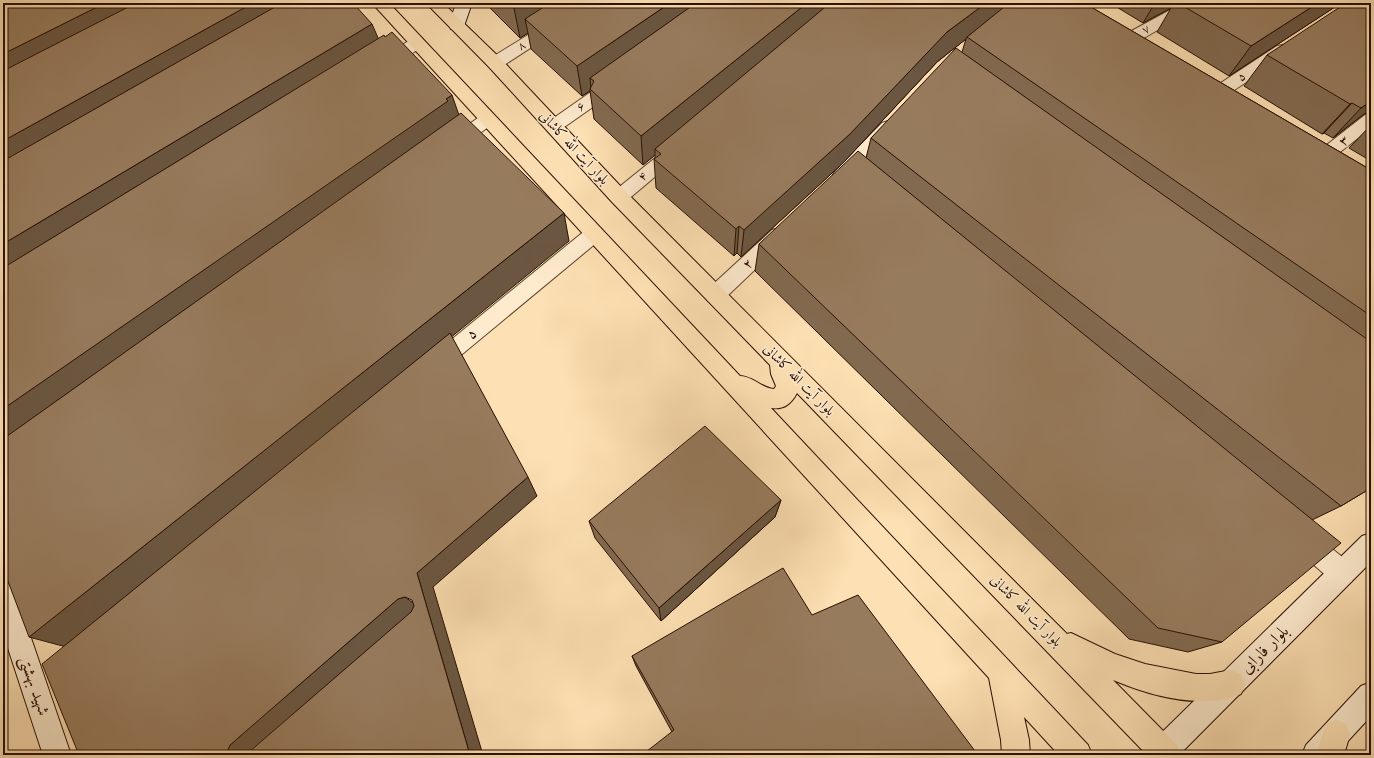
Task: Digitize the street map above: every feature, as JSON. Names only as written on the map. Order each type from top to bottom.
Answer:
[{"type":"main road","points":[[380,3],[1078,755]]},
{"type":"main road","name":"بلوار آیت الله کاشانی","points":[[434,3],[496,63],[619,197],[1047,633],[1163,754]]},
{"type":"main road","points":[[457,25],[464,3]]},
{"type":"main road","points":[[723,372],[761,397],[772,400],[780,399],[788,388],[782,374],[779,361]]},
{"type":"main road","name":"بلوار فارابی","points":[[1163,754],[1371,545]]},
{"type":"main road","name":"شهید بهشتی","points":[[3,594],[45,687],[57,755]]},
{"type":"main road","points":[[1047,633],[1098,662],[1140,677],[1187,686],[1210,688],[1231,684]]},
{"type":"main road","points":[[1002,673],[1015,740],[1016,755]]},
{"type":"main road","points":[[1316,755],[1333,744],[1371,696]]},
{"type":"street","name":"۸","points":[[496,63],[590,3]]},
{"type":"street","name":"۷","points":[[1119,45],[1194,3]]},
{"type":"street","name":"۵","points":[[1210,99],[1295,42]]},
{"type":"street","points":[[370,72],[417,43]]},
{"type":"street","name":"۶","points":[[554,126],[624,76]]},
{"type":"street","points":[[833,184],[856,173],[897,118]]},
{"type":"street","points":[[436,157],[488,119]]},
{"type":"street","name":"۳","points":[[1316,162],[1371,120]]},
{"type":"street","name":"۴","points":[[619,197],[686,141]]},
{"type":"street","name":"۲","points":[[715,295],[788,226]]},
{"type":"street","name":"۵","points":[[422,375],[594,234]]},
{"type":"street","points":[[1287,528],[1342,573]]},
{"type":"building","points":[[3,3],[105,3],[3,54]]},
{"type":"building","points":[[136,3],[253,3],[3,141],[3,71]]},
{"type":"building","points":[[282,3],[353,3],[372,24],[3,244],[3,161]]},
{"type":"building","points":[[509,3],[521,3],[514,8]]},
{"type":"building","points":[[550,3],[670,3],[577,66],[525,19]]},
{"type":"building","points":[[696,3],[807,3],[641,136],[590,89],[594,81],[590,78]]},
{"type":"building","points":[[830,3],[986,3],[947,32],[850,134],[744,230],[739,226],[736,229],[654,159],[661,154],[655,149]]},
{"type":"building","points":[[1009,3],[1084,3],[1371,170],[1371,316],[967,37]]},
{"type":"building","points":[[1178,3],[1318,3],[1251,46]]},
{"type":"building","points":[[1346,3],[1371,3],[1371,101],[1361,108],[1352,103],[1350,104],[1267,55]]},
{"type":"building","points":[[392,32],[452,95],[446,99],[448,101],[3,409],[3,268],[384,35],[385,37]]},
{"type":"building","points":[[956,48],[1371,342],[1371,488],[1341,506],[871,138]]},
{"type":"building","points":[[461,113],[564,213],[29,637],[3,568],[3,439]]},
{"type":"building","points":[[858,151],[1341,543],[1222,642],[1158,628],[759,244]]},
{"type":"building","points":[[450,333],[528,477],[417,573],[470,755],[79,755],[42,664]],"holes":[[[405,597],[412,600],[414,606],[411,612],[249,752],[227,752],[230,745],[398,599]]]},
{"type":"building","points":[[705,426],[781,500],[659,608],[589,521]]},
{"type":"building","points":[[783,568],[812,615],[858,595],[978,755],[642,755],[674,730],[632,656]]}]
